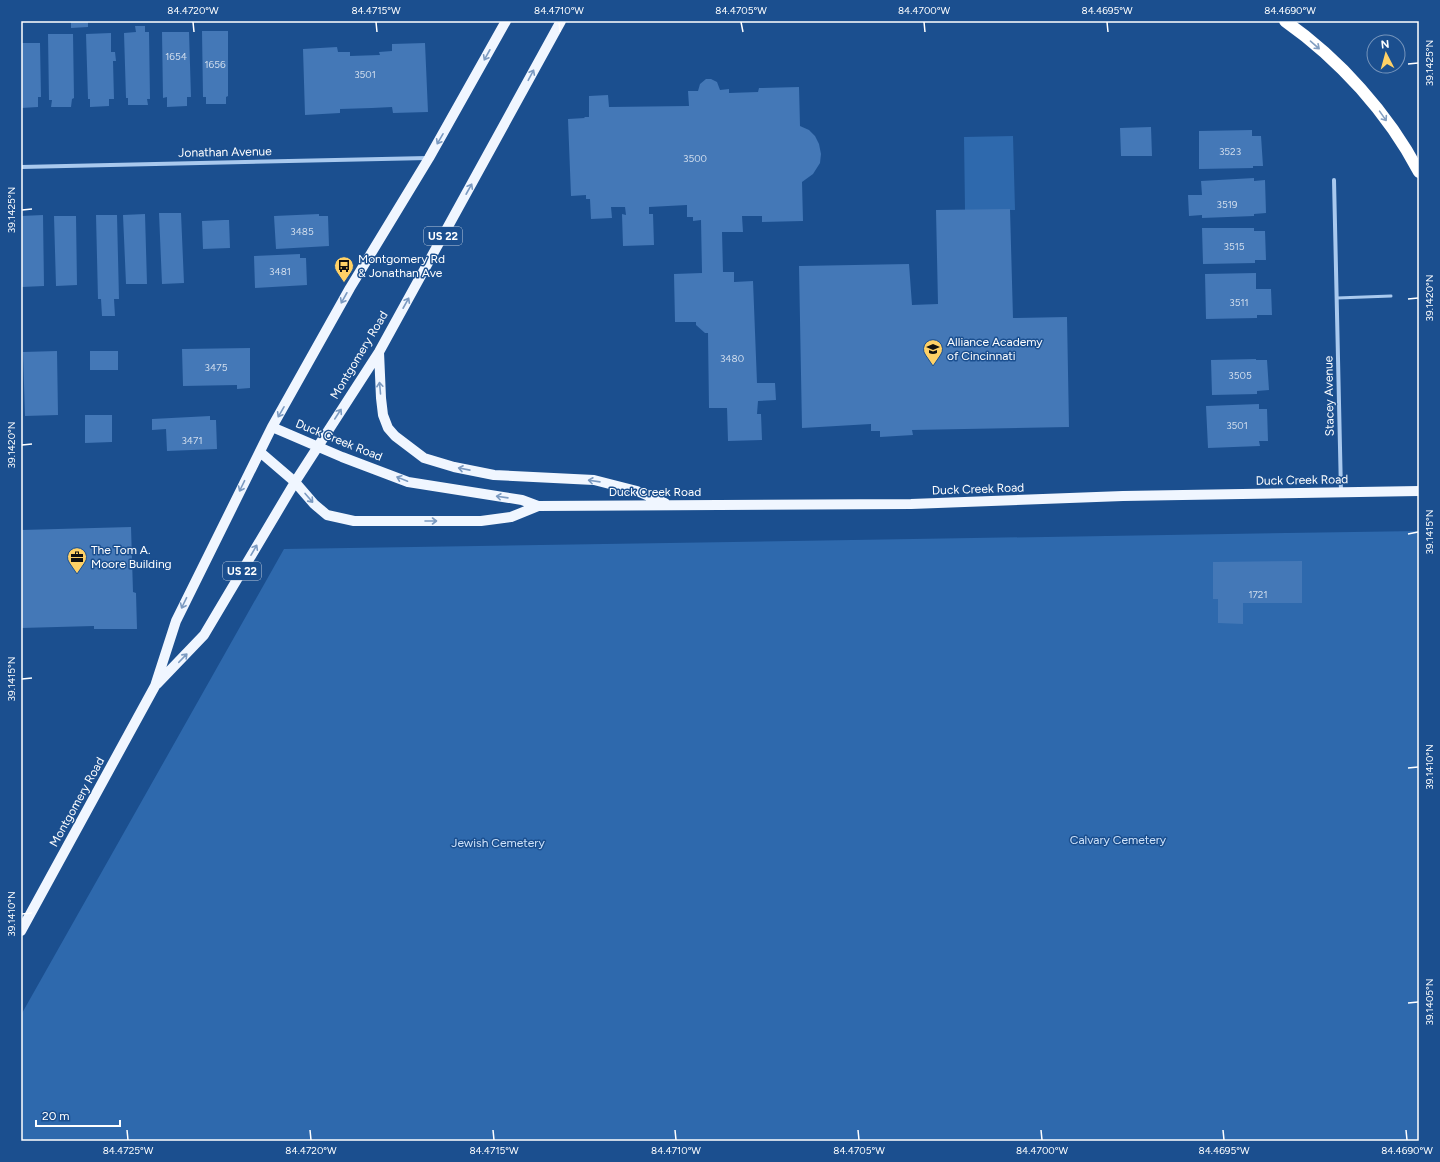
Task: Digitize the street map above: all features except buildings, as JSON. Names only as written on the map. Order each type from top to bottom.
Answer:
[{"type":"highway","points":[[1285,21],[1339,66],[1378,109],[1412,158],[1419,172]]},
{"type":"main road","name":"Montgomery Road","points":[[21,931],[155,686],[176,621],[272,427],[350,288],[429,158],[506,21]]},
{"type":"main road","name":"Montgomery Road","points":[[155,686],[204,635],[317,446],[379,352],[560,21]]},
{"type":"main road","points":[[379,352],[383,415],[388,428],[424,458],[454,467],[494,475],[594,480],[637,491],[671,505]]},
{"type":"main road","name":"Duck Creek Road","points":[[272,427],[408,482],[522,500],[538,506],[910,504],[1123,496],[1419,491]]},
{"type":"main road","name":"Duck Creek Road","points":[[260,452],[295,482],[314,504],[327,515],[354,521],[481,521],[511,517],[538,506]]},
{"type":"street","name":"Jonathan Avenue","points":[[21,167],[429,158]]},
{"type":"street","name":"Stacey Avenue","points":[[1334,180],[1341,493]]},
{"type":"lane","points":[[1337,298],[1391,296]]},
{"type":"green space","points":[[1013,136],[1015,210],[965,210],[964,137]]},
{"type":"green space","points":[[1419,531],[1419,1141],[21,1141],[21,1015],[284,549]]},
{"type":"place","name":"Montgomery Rd & Jonathan Ave","points":[[344,283]]},
{"type":"place","name":"Alliance Academy of Cincinnati","points":[[933,366]]},
{"type":"place","name":"The Tom A. Moore Building","points":[[77,574]]},
{"type":"park label","name":"Calvary Cemetery","points":[[1118,840]]},
{"type":"park label","name":"Jewish Cemetery","points":[[498,843]]}]
